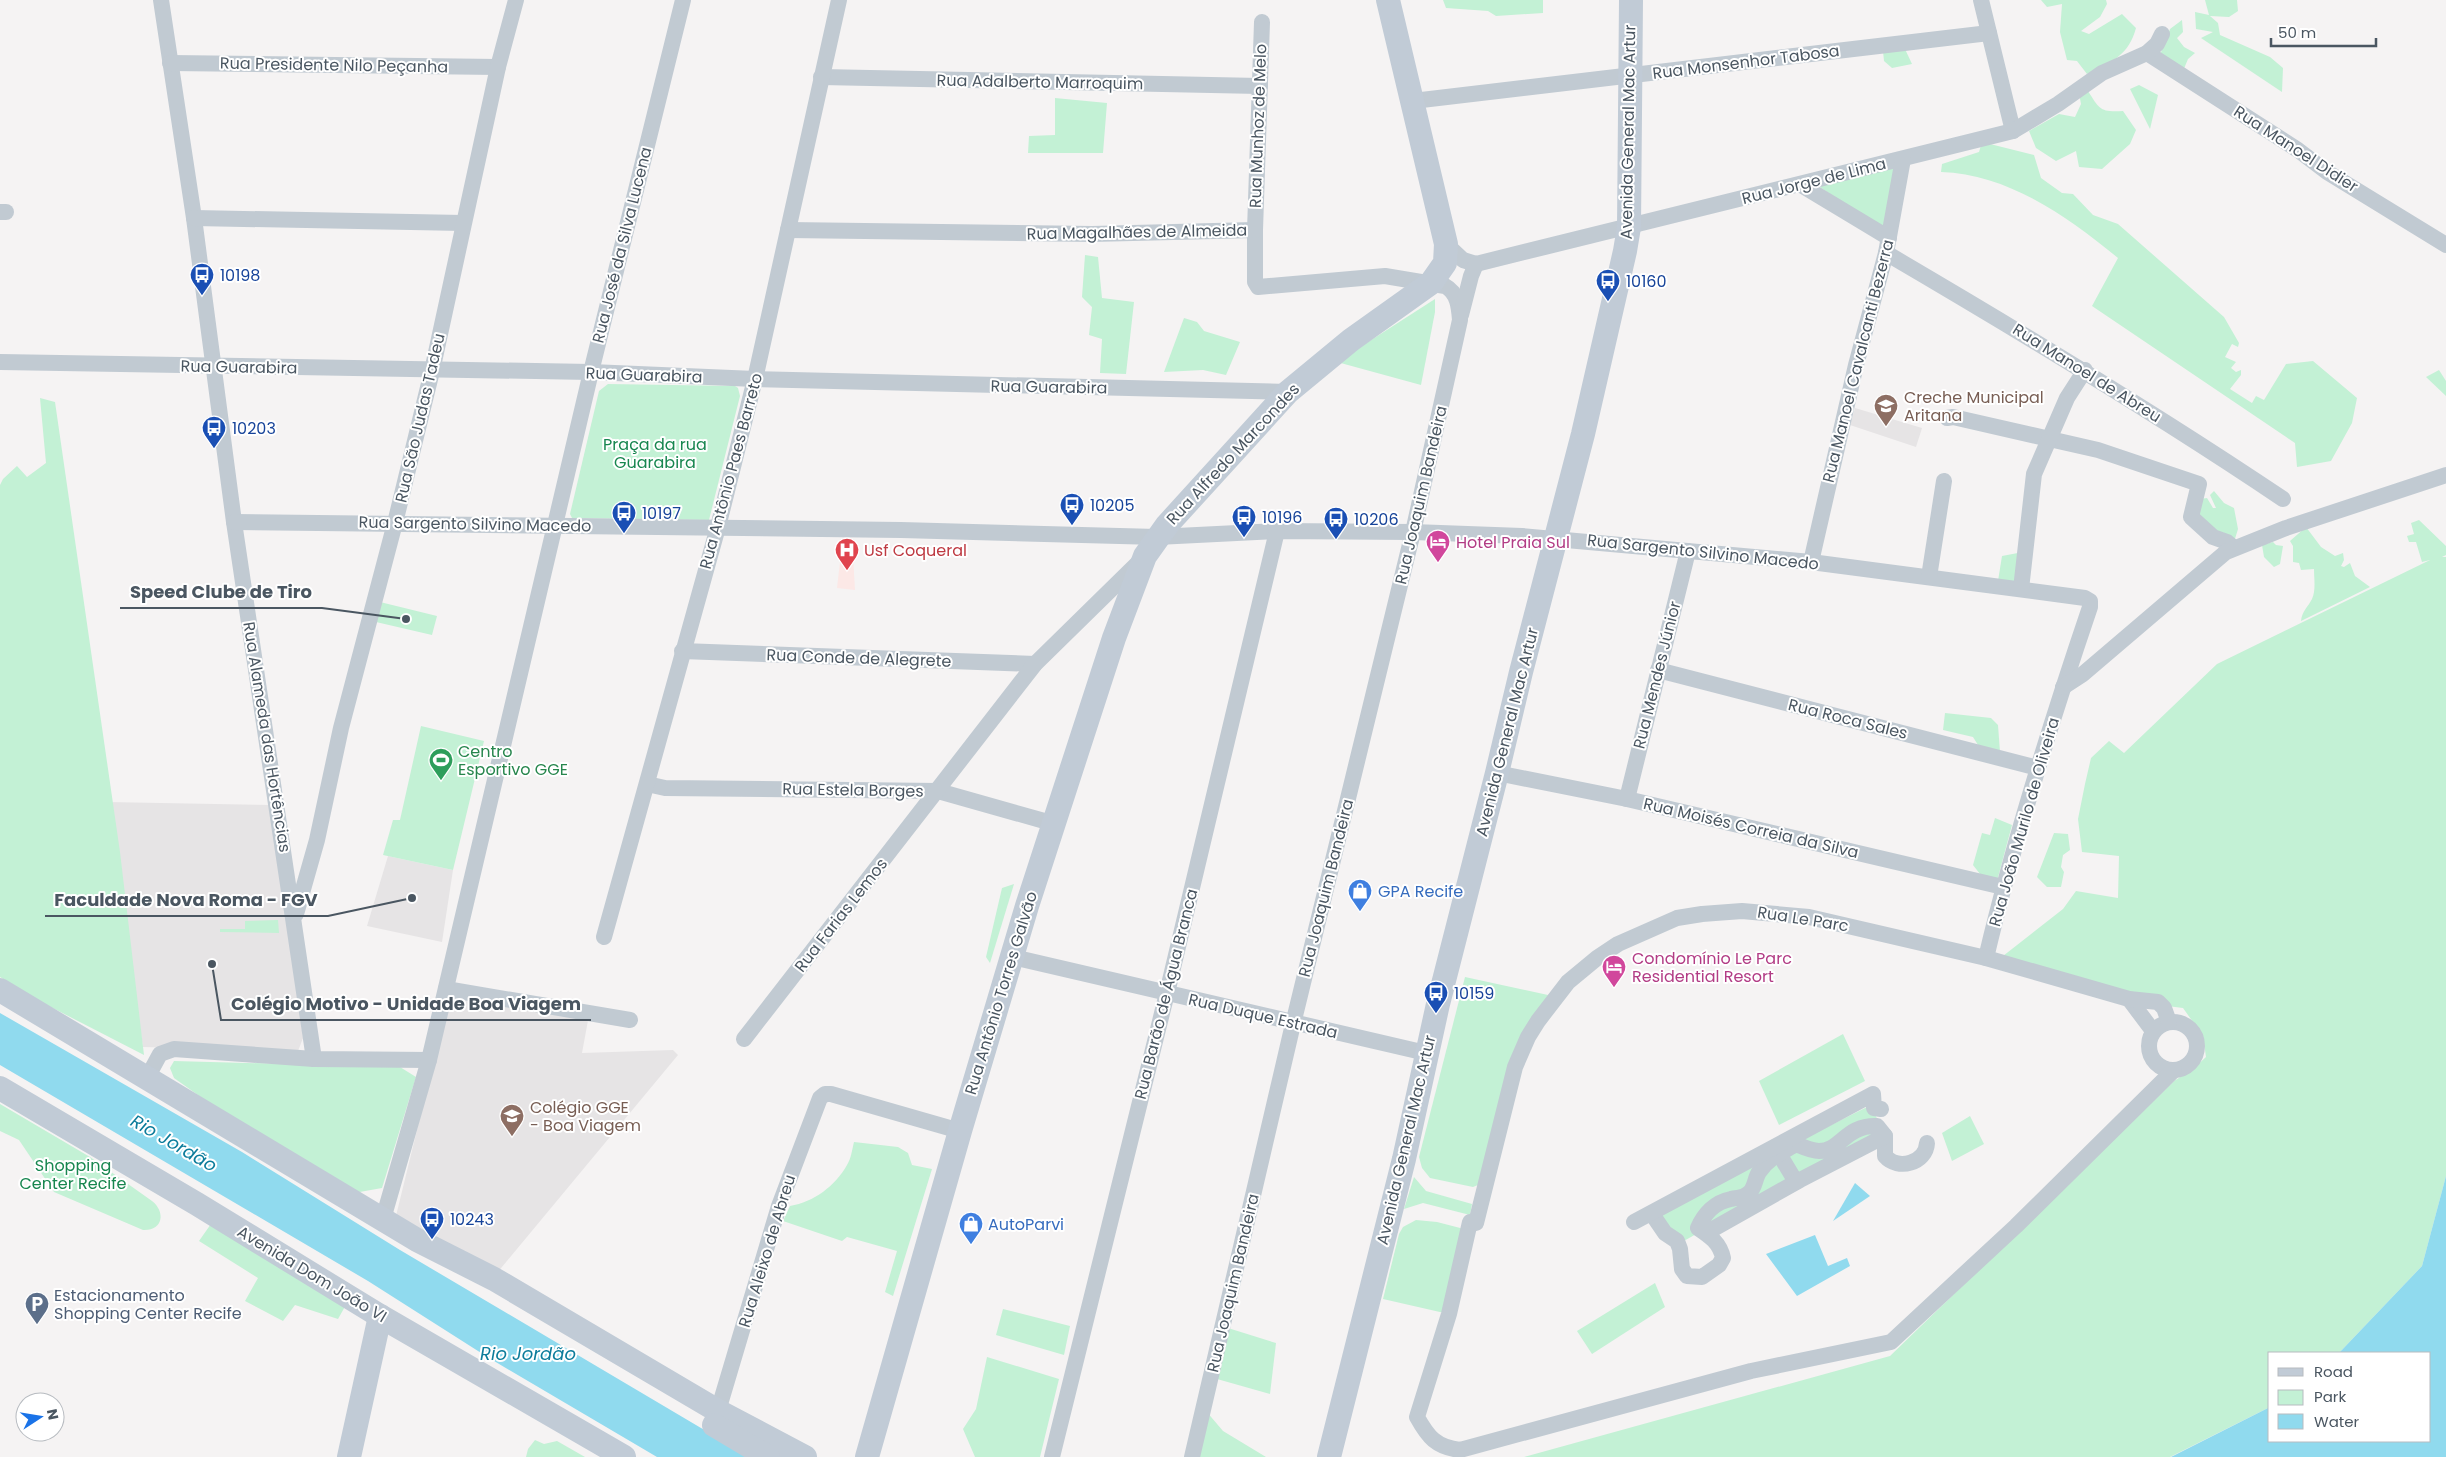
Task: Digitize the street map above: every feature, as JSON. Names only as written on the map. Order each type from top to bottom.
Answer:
[{"type":"main road","points":[[1388,0],[1446,244],[1445,263],[1432,283]]},
{"type":"main road","name":"Avenida General Mac Artur","points":[[1329,1457],[1404,1159],[1426,1053],[1618,288],[1629,227],[1631,0]]},
{"type":"main road","name":"Rua Alfredo Marcondes","points":[[1151,546],[1288,392],[1350,340],[1432,283]]},
{"type":"main road","name":"Rua Antônio Torres Galvão","points":[[867,1457],[960,1131],[1027,906],[1114,638],[1151,546]]},
{"type":"main road","points":[[0,990],[417,1240],[494,1279],[718,1411],[805,1457]]},
{"type":"main road","name":"Avenida Dom João VI","points":[[0,1088],[197,1204],[380,1316],[624,1457]]},
{"type":"main road","points":[[532,1302],[570,1334],[768,1457]]},
{"type":"main road","points":[[349,1457],[380,1316]]},
{"type":"street","name":"Rua Alameda das Hortências","points":[[161,0],[215,367],[234,522],[314,1058]]},
{"type":"street","name":"Rua São Judas Tadeu","points":[[294,922],[317,840],[341,728],[395,523],[432,371],[498,67],[516,0]]},
{"type":"street","name":"Rua José da Silva Lucena","points":[[383,1219],[429,1060],[554,526],[683,0]]},
{"type":"street","name":"Rua Antônio Paes Barreto","points":[[604,937],[718,527],[755,380],[839,0]]},
{"type":"street","points":[[1981,0],[2013,131]]},
{"type":"street","name":"Rua Munhoz de Melo","points":[[1255,230],[1262,22]]},
{"type":"street","name":"Rua Monsenhor Tabosa","points":[[1413,101],[1989,33]]},
{"type":"street","name":"Rua Jorge de Lima","points":[[1476,264],[2013,131],[2058,104],[2102,73],[2147,53],[2157,44],[2162,34]]},
{"type":"street","name":"Rua Manoel Didier","points":[[2147,53],[2249,118],[2328,172],[2446,245]]},
{"type":"street","name":"Rua Presidente Nilo Peçanha","points":[[170,63],[498,67]]},
{"type":"street","name":"Rua Adalberto Marroquim","points":[[821,77],[1260,86]]},
{"type":"street","name":"Rua Manoel Cavalcanti Bezerra","points":[[1811,562],[1853,374],[1887,245],[1903,159]]},
{"type":"street","name":"Rua Manoel de Abreu","points":[[1801,185],[1887,245],[2189,436],[2283,499]]},
{"type":"street","points":[[194,218],[463,224]]},
{"type":"street","name":"Rua Magalhães de Almeida","points":[[788,230],[1092,234],[1255,230],[1255,282],[1258,287],[1372,276],[1398,277],[1432,283]]},
{"type":"street","points":[[1446,244],[1463,260],[1476,264]]},
{"type":"street","name":"Rua Joaquim Bandeira","points":[[1192,1457],[1293,1024],[1413,532],[1468,284],[1476,264]]},
{"type":"street","name":"Rua Joaquim Bandeira","points":[[1432,283],[1445,286],[1453,292],[1460,320]]},
{"type":"street","name":"Rua Guarabira","points":[[0,362],[432,371],[591,372],[755,380],[1288,392]]},
{"type":"street","points":[[2021,589],[2034,474],[2067,398],[2084,370]]},
{"type":"street","points":[[1947,418],[1953,417],[2124,458],[2199,484],[2191,517],[2213,537],[2227,542],[2234,548]]},
{"type":"street","points":[[2063,687],[2083,674],[2221,555],[2286,528],[2446,475]]},
{"type":"street","points":[[1929,577],[1944,481]]},
{"type":"street","name":"Rua Sargento Silvino Macedo","points":[[234,522],[718,527],[1151,546],[1277,531],[1413,532],[1557,537],[1811,562],[2068,595],[2090,601]]},
{"type":"street","name":"Rua Barão de Água Branca","points":[[1052,1457],[1167,993],[1277,531]]},
{"type":"street","name":"Rua Alfredo Marcondes","points":[[938,791],[1035,664],[1151,546]]},
{"type":"street","name":"Rua Mendes Júnior","points":[[1627,799],[1688,551]]},
{"type":"street","name":"Rua João Murilo de Oliveira","points":[[1986,958],[2003,887],[2090,601]]},
{"type":"street","name":"Rua Conde de Alegrete","points":[[682,651],[1035,664]]},
{"type":"street","name":"Rua Roca Sales","points":[[1658,670],[2038,768]]},
{"type":"street","name":"Rua Moisés Correia da Silva","points":[[1497,773],[1627,799],[2003,887]]},
{"type":"street","name":"Rua Estela Borges","points":[[647,784],[665,788],[938,791],[1055,824]]},
{"type":"street","name":"Rua Farias Lemos","points":[[744,1039],[938,791]]},
{"type":"street","name":"Rua Le Parc","points":[[2169,1022],[2164,1008],[2158,1002],[2129,999],[1986,958],[1809,917],[1742,911],[1702,914],[1677,918],[1618,944],[1568,982],[1528,1037],[1515,1067],[1449,1314],[1418,1418],[1428,1437],[1448,1448],[1460,1450],[1751,1372],[1891,1342],[2016,1226],[2174,1070]]},
{"type":"street","name":"Rua Duque Estrada","points":[[1013,957],[1293,1024],[1426,1053]]},
{"type":"street","points":[[446,989],[630,1020]]},
{"type":"street","points":[[2129,999],[2153,1031]]},
{"type":"street","points":[[2169,1022],[2182,1023],[2189,1027],[2197,1042],[2194,1058],[2188,1065],[2174,1070],[2159,1066],[2150,1054],[2149,1038],[2153,1031],[2158,1026],[2169,1022]]},
{"type":"street","points":[[147,1078],[160,1054],[174,1049],[314,1058],[429,1060]]},
{"type":"street","name":"Rua Aleixo de Abreu","points":[[718,1411],[779,1206],[820,1098],[825,1094],[831,1094],[960,1131]]},
{"type":"street","points":[[1634,1222],[1776,1151],[1873,1094],[1874,1108],[1881,1109]]},
{"type":"street","points":[[1652,1214],[1665,1233],[1677,1241],[1680,1249],[1682,1269],[1687,1276],[1702,1277],[1719,1264],[1723,1258],[1722,1251],[1712,1236],[1698,1228],[1704,1214],[1730,1199],[1741,1198],[1750,1192],[1759,1172],[1776,1151],[1796,1144],[1818,1151],[1833,1148],[1850,1132],[1867,1125],[1877,1126],[1885,1136],[1885,1156],[1890,1162],[1900,1164],[1923,1157],[1927,1152],[1927,1143]]},
{"type":"street","points":[[1706,1233],[1796,1182],[1885,1136]]},
{"type":"street","points":[[1776,1151],[1796,1182]]},
{"type":"shaded area","name":"Creche Municipal Aritana","points":[[1855,408],[1922,428],[1916,447],[1850,425]]},
{"type":"shaded area","name":"Usf Coqueral","points":[[841,553],[853,555],[855,590],[837,588]]},
{"type":"shaded area","points":[[107,802],[273,805],[303,1038],[298,1051],[143,1047]]},
{"type":"shaded area","points":[[388,856],[453,870],[442,942],[367,926]]},
{"type":"shaded area","name":"Colégio GGE - Boa Viagem","points":[[451,991],[589,1015],[582,1053],[673,1050],[678,1055],[497,1273],[395,1220]]},
{"type":"green space","points":[[1443,0],[1543,0],[1543,13],[1496,16],[1488,11],[1446,8]]},
{"type":"green space","points":[[2041,0],[2106,0],[2107,4],[2100,17],[2081,31],[2089,34],[2122,14],[2136,28],[2133,37],[2124,52],[2118,57],[2087,74],[2077,61],[2067,60],[2060,32],[2062,4],[2047,7]]},
{"type":"green space","points":[[2205,0],[2237,0],[2238,11],[2229,17],[2210,16],[2218,23],[2220,35],[2270,57],[2283,68],[2282,92],[2201,38],[2213,32],[2196,29],[2195,12],[2209,15]]},
{"type":"green space","points":[[2182,20],[2183,32],[2177,38],[2184,47],[2195,53],[2188,59],[2183,71],[2160,55],[2170,29]]},
{"type":"green space","points":[[1905,49],[1912,64],[1892,68],[1884,61],[1883,51]]},
{"type":"green space","points":[[2139,85],[2158,95],[2150,129],[2130,89]]},
{"type":"green space","points":[[2088,91],[2101,108],[2110,111],[2123,111],[2136,130],[2130,144],[2102,169],[2079,167],[2076,151],[2056,161],[2036,148],[2029,131],[2059,114],[2075,117],[2081,104],[2079,93]]},
{"type":"green space","points":[[1055,98],[1107,103],[1103,153],[1028,153],[1029,136],[1055,135]]},
{"type":"green space","points":[[1982,142],[2034,155],[2041,178],[2062,193],[2073,194],[2093,215],[2118,224],[2224,317],[2239,343],[2238,347],[2232,344],[2225,357],[2236,362],[2231,368],[2236,372],[2241,370],[2241,375],[2230,389],[2252,403],[2256,396],[2264,400],[2286,364],[2313,361],[2357,398],[2352,423],[2331,461],[2297,467],[2295,443],[2092,306],[2118,258],[2079,228],[2036,200],[2013,189],[1966,175],[1941,172],[1942,164],[1979,152]]},
{"type":"green space","points":[[1898,164],[1886,232],[1817,185]]},
{"type":"green space","points":[[1085,255],[1098,257],[1102,298],[1134,302],[1126,374],[1100,373],[1102,339],[1089,335],[1092,307],[1082,297]]},
{"type":"green space","points":[[1435,299],[1435,312],[1421,385],[1337,362]]},
{"type":"green space","points":[[1184,318],[1197,322],[1204,331],[1240,342],[1226,375],[1203,370],[1164,372]]},
{"type":"green space","points":[[2439,370],[2446,381],[2446,396],[2426,377]]},
{"type":"green space","name":"Praça da rua Guarabira","points":[[608,384],[735,386],[738,388],[740,396],[709,520],[572,518],[570,514],[599,391]]},
{"type":"green space","points":[[40,398],[55,402],[120,852],[144,1055],[41,1002],[0,977],[0,485],[3,479],[17,466],[27,477],[46,463]]},
{"type":"green space","points":[[2214,491],[2224,503],[2234,508],[2238,529],[2234,542],[2228,543],[2223,532],[2214,534],[2205,527],[2193,500],[2207,498],[2213,508],[2216,508],[2210,495]]},
{"type":"green space","points":[[2419,520],[2446,546],[2446,555],[2442,557],[2446,557],[2446,1176],[2422,1266],[2340,1352],[2268,1352],[2268,1408],[2170,1457],[1524,1457],[1890,1356],[2174,1081],[2193,1069],[2206,1057],[2203,1036],[2183,1008],[2159,1005],[2003,956],[2063,909],[2076,891],[2118,898],[2119,856],[2082,852],[2078,819],[2091,758],[2109,741],[2124,753],[2217,664],[2430,560],[2422,562],[2416,542],[2409,542],[2407,536],[2414,534],[2411,523]]},
{"type":"green space","points":[[2306,527],[2321,547],[2335,556],[2343,553],[2344,560],[2341,566],[2344,567],[2350,563],[2355,576],[2370,587],[2301,621],[2313,596],[2314,569],[2301,570],[2299,563],[2293,562],[2293,546],[2290,541]]},
{"type":"green space","points":[[2273,542],[2276,545],[2283,546],[2280,564],[2274,567],[2264,557],[2262,545]]},
{"type":"green space","points":[[2023,552],[2019,585],[1998,581],[2002,556]]},
{"type":"green space","points":[[380,602],[437,616],[432,635],[376,622]]},
{"type":"green space","points":[[1945,713],[1991,718],[1998,725],[2000,752],[1978,745],[1973,737],[1943,730]]},
{"type":"green space","name":"Centro Esportivo GGE","points":[[421,726],[484,741],[453,870],[383,855],[393,820],[400,820]]},
{"type":"green space","points":[[1995,818],[2012,825],[1997,881],[1980,874],[1973,865],[1982,833],[1990,835]]},
{"type":"green space","points":[[2054,833],[2068,834],[2070,850],[2063,855],[2061,867],[2064,872],[2061,887],[2047,887],[2037,877]]},
{"type":"green space","points":[[1014,884],[990,963],[986,957],[1002,888]]},
{"type":"green space","points":[[278,920],[279,933],[220,932],[220,929],[245,929],[245,921]]},
{"type":"green space","points":[[1465,977],[1548,995],[1478,1185],[1473,1187],[1430,1178],[1422,1168],[1419,1157]]},
{"type":"green space","points":[[1843,1034],[1865,1081],[1779,1125],[1759,1081]]},
{"type":"green space","points":[[174,1061],[400,1067],[416,1077],[382,1188],[354,1193],[240,1125],[174,1078],[170,1068]]},
{"type":"green space","name":"Shopping Center Recife","points":[[0,1104],[90,1157],[152,1201],[161,1215],[158,1224],[150,1229],[143,1230],[54,1192],[19,1140],[0,1131]]},
{"type":"green space","points":[[1869,1106],[1886,1132],[1797,1178],[1783,1149]]},
{"type":"green space","points":[[1970,1116],[1984,1144],[1952,1161],[1942,1133]]},
{"type":"green space","points":[[854,1142],[898,1147],[908,1153],[912,1165],[932,1169],[893,1296],[885,1292],[897,1251],[847,1237],[842,1241],[783,1221],[790,1206],[815,1197],[836,1180],[848,1163]]},
{"type":"green space","points":[[1772,1152],[1789,1182],[1682,1242],[1658,1215]]},
{"type":"green space","points":[[1414,1177],[1426,1191],[1472,1204],[1470,1215],[1423,1203],[1404,1209]]},
{"type":"green space","points":[[1416,1220],[1437,1222],[1468,1230],[1453,1315],[1383,1299],[1399,1234],[1403,1227]]},
{"type":"green space","points":[[213,1221],[347,1303],[338,1319],[295,1305],[283,1321],[245,1301],[258,1278],[199,1241]]},
{"type":"green space","points":[[1655,1283],[1665,1307],[1592,1354],[1577,1331]]},
{"type":"green space","points":[[1003,1309],[1070,1326],[1064,1355],[996,1335]]},
{"type":"green space","points":[[1228,1328],[1276,1343],[1270,1394],[1217,1379]]},
{"type":"green space","points":[[987,1357],[1059,1379],[1040,1457],[975,1457],[963,1429],[976,1409]]},
{"type":"green space","points":[[1206,1411],[1223,1431],[1266,1457],[1197,1457]]},
{"type":"green space","points":[[535,1440],[544,1444],[557,1441],[585,1457],[526,1457],[528,1449]]},
{"type":"water","name":"Rio Jordão","points":[[0,1013],[242,1152],[400,1250],[750,1457],[657,1457],[489,1358],[368,1281],[0,1065]]},
{"type":"water","points":[[2446,1176],[2446,1457],[2171,1457],[2268,1408],[2268,1442],[2431,1442],[2431,1352],[2340,1352],[2422,1266]]},
{"type":"water","points":[[1855,1183],[1870,1196],[1833,1221]]},
{"type":"water","points":[[1815,1235],[1828,1266],[1847,1258],[1850,1266],[1797,1296],[1766,1254]]},
{"type":"place","name":"10198","points":[[202,296]]},
{"type":"place","name":"10160","points":[[1608,302]]},
{"type":"place","name":"Creche Municipal Aritana","points":[[1886,427]]},
{"type":"place","name":"10203","points":[[214,449]]},
{"type":"place","name":"10205","points":[[1072,526]]},
{"type":"place","name":"10197","points":[[624,534]]},
{"type":"place","name":"10196","points":[[1244,538]]},
{"type":"place","name":"10206","points":[[1336,540]]},
{"type":"place","name":"Hotel Praia Sul","points":[[1438,563]]},
{"type":"place","name":"Usf Coqueral","points":[[847,571]]},
{"type":"place","name":"Speed Clube de Tiro","points":[[406,619]]},
{"type":"place","name":"Centro Esportivo GGE","points":[[441,781]]},
{"type":"place","name":"Faculdade Nova Roma - FGV","points":[[412,898]]},
{"type":"place","name":"GPA Recife","points":[[1360,912]]},
{"type":"place","name":"Colégio Motivo - Unidade Boa Viagem","points":[[212,964]]},
{"type":"place","name":"Condomínio Le Parc Residential Resort","points":[[1614,988]]},
{"type":"place","name":"10159","points":[[1436,1014]]},
{"type":"place","name":"Colégio GGE - Boa Viagem","points":[[512,1137]]},
{"type":"place","name":"10243","points":[[432,1240]]},
{"type":"place","name":"AutoParvi","points":[[971,1245]]},
{"type":"place","name":"Estacionamento Shopping Center Recife","points":[[37,1325]]}]
